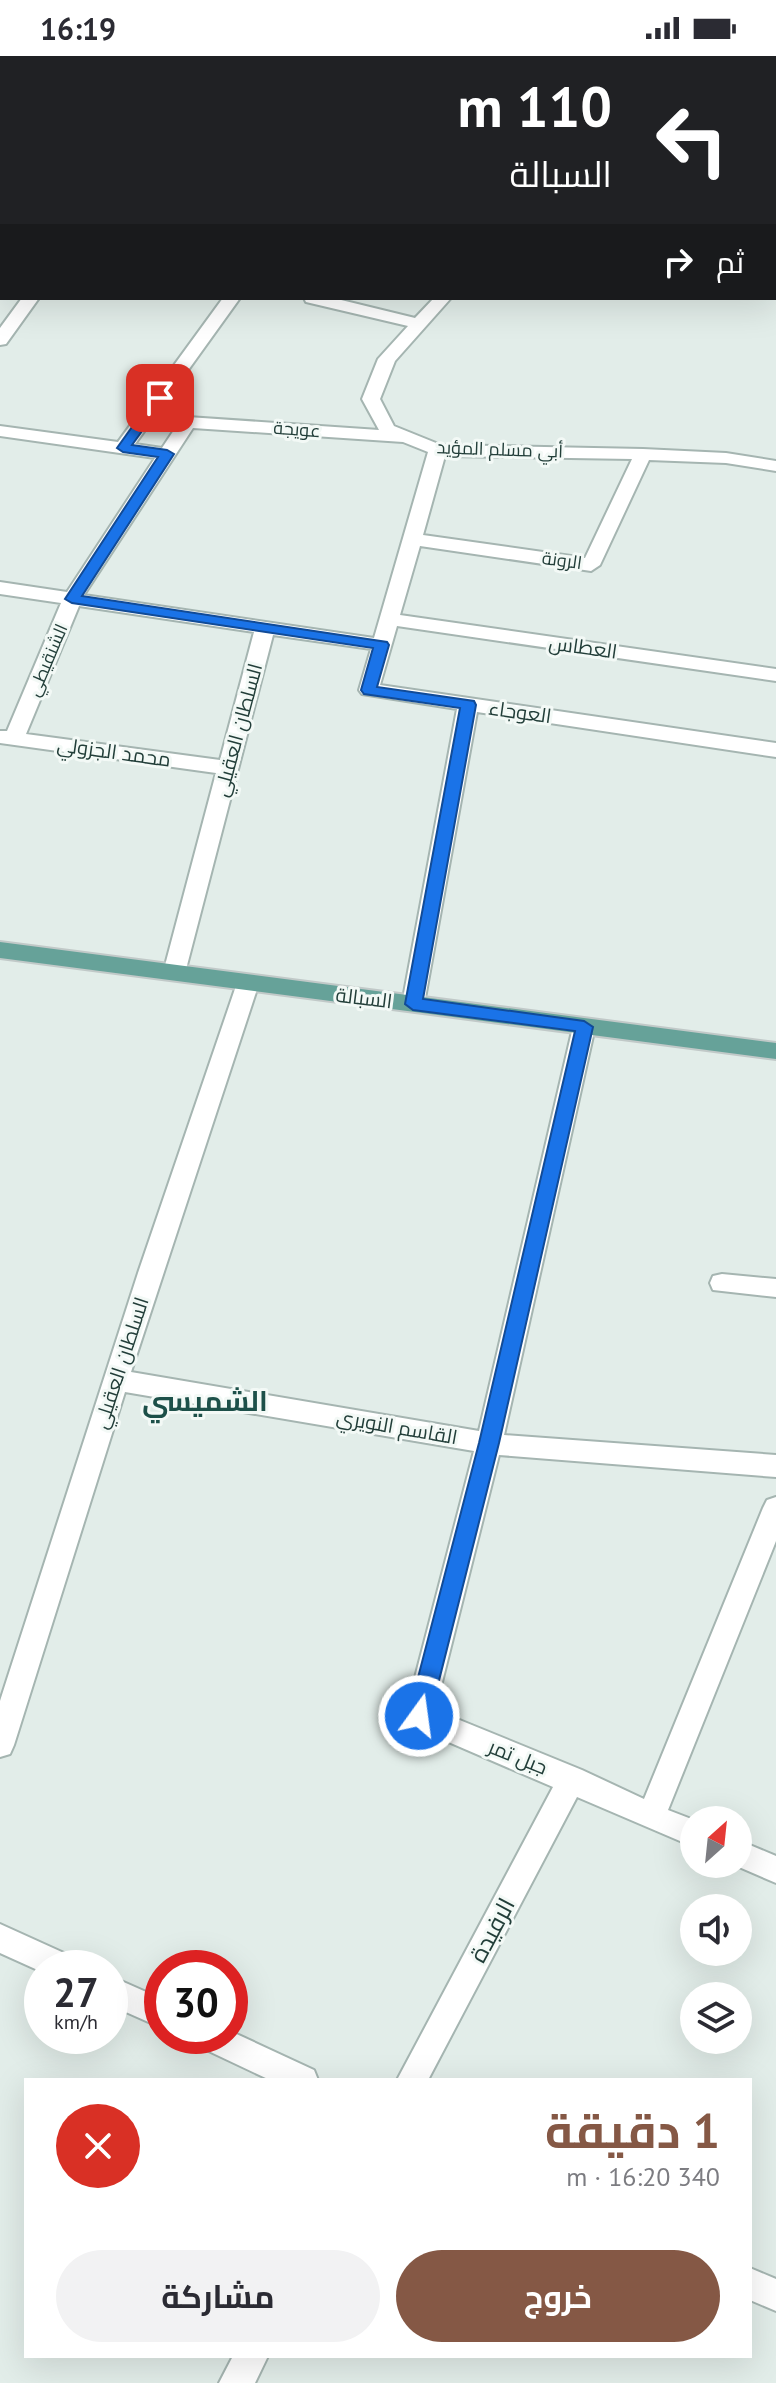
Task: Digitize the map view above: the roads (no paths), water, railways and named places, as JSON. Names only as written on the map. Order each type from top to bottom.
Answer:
[{"type":"main road","name":"السبالة","points":[[0,950],[776,1051]]},
{"type":"street","points":[[0,340],[30,300]]},
{"type":"street","points":[[123,448],[231,300]]},
{"type":"street","points":[[320,300],[419,324]]},
{"type":"street","name":"أبي مسلم المؤيد","points":[[441,300],[387,359],[371,399],[387,429],[438,450],[643,454],[726,458],[776,466]]},
{"type":"street","name":"عويجة","points":[[188,422],[406,437]]},
{"type":"street","name":"الشنقيطي","points":[[7,738],[72,599],[188,422]]},
{"type":"street","points":[[0,431],[167,454]]},
{"type":"street","name":"العوجاء","points":[[438,450],[369,690],[776,750]]},
{"type":"street","name":"الرونة","points":[[412,539],[591,565],[643,454]]},
{"type":"street","points":[[0,588],[381,645]]},
{"type":"street","name":"العطاس","points":[[389,619],[776,675]]},
{"type":"street","name":"السلطان العقيلي","points":[[174,973],[265,627]]},
{"type":"street","points":[[413,1004],[468,705]]},
{"type":"street","name":"محمد الجزولي","points":[[7,738],[228,768]]},
{"type":"street","name":"السلطان العقيلي","points":[[0,1745],[116,1380],[248,983]]},
{"type":"street","name":"جبل تمر","points":[[584,1027],[489,1443],[419,1716],[680,1828]]},
{"type":"street","points":[[722,1283],[776,1288]]},
{"type":"street","name":"القاسم النويري","points":[[116,1380],[523,1449],[776,1466]]},
{"type":"street","points":[[652,1815],[776,1508]]},
{"type":"street","name":"الرفيدة","points":[[413,2078],[572,1779]]},
{"type":"street","points":[[752,1859],[776,1870]]},
{"type":"street","points":[[0,1938],[26,1950]]},
{"type":"street","points":[[247,2054],[299,2078]]},
{"type":"street","points":[[752,2285],[776,2295]]},
{"type":"street","points":[[236,2383],[251,2358]]},
{"type":"district","name":"الشميسي","points":[[205,1400]]}]
